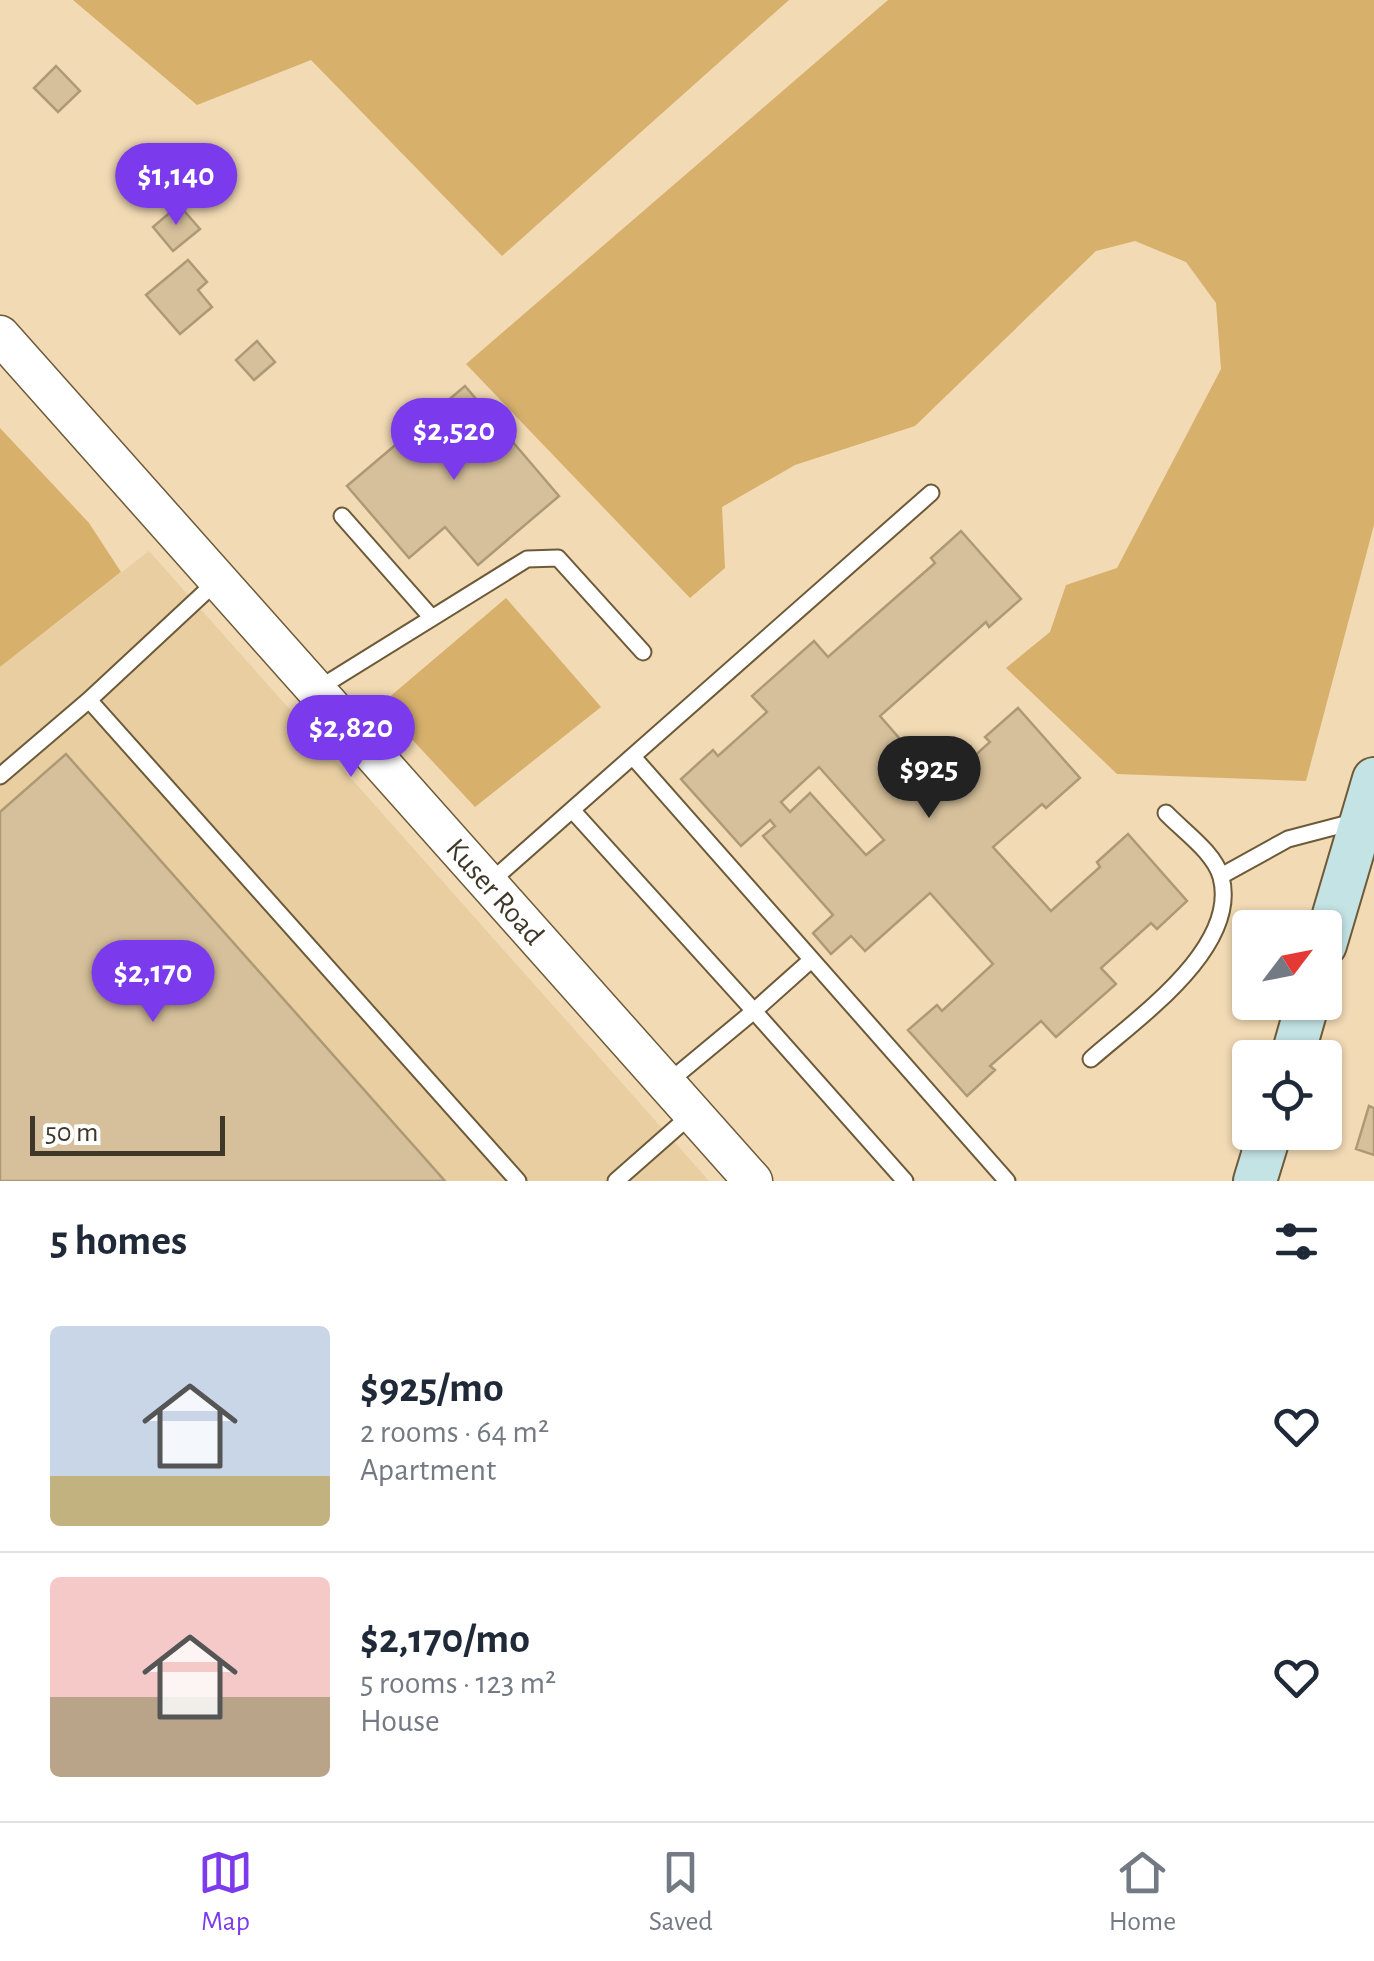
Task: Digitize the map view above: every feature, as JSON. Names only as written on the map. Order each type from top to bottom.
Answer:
[{"type":"main road","points":[[1335,910],[1368,799]]},
{"type":"main road","points":[[1255,1181],[1264,1150]]},
{"type":"street","name":"Kuser Road","points":[[0,335],[752,1181]]},
{"type":"lane","points":[[489,883],[931,493]]},
{"type":"lane","points":[[342,516],[432,618]]},
{"type":"lane","points":[[316,690],[527,560],[558,558],[643,652]]},
{"type":"lane","points":[[0,776],[217,581]]},
{"type":"lane","points":[[89,700],[518,1181]]},
{"type":"lane","points":[[634,758],[1007,1181]]},
{"type":"lane","points":[[1221,876],[1368,799]]},
{"type":"lane","points":[[574,811],[905,1181]]},
{"type":"lane","points":[[1091,1059],[1184,977],[1215,930],[1223,898],[1221,876],[1212,859],[1166,813]]},
{"type":"lane","points":[[666,1084],[810,961]]},
{"type":"lane","points":[[616,1181],[693,1113]]},
{"type":"shaded area","points":[[73,0],[789,0],[502,256],[311,60],[197,105]]},
{"type":"shaded area","points":[[888,0],[1374,0],[1374,525],[1306,781],[1117,774],[1006,668],[1050,632],[1066,585],[1117,568],[1221,369],[1216,303],[1186,262],[1135,241],[1096,251],[915,426],[795,465],[722,507],[725,568],[690,598],[466,364]]},
{"type":"shaded area","points":[[0,428],[89,523],[121,572],[0,667]]},
{"type":"shaded area","points":[[149,551],[709,1181],[0,1181],[0,667]]},
{"type":"shaded area","points":[[506,598],[601,707],[475,807],[380,705]]},
{"type":"building","points":[[56,66],[80,91],[58,112],[34,88]]},
{"type":"building","points":[[179,205],[200,229],[173,251],[153,227]]},
{"type":"building","points":[[188,260],[207,282],[198,290],[212,307],[180,334],[146,295]]},
{"type":"building","points":[[257,341],[275,362],[254,380],[236,360]]},
{"type":"building","points":[[465,386],[559,496],[478,565],[445,527],[409,558],[347,486]]},
{"type":"building","points":[[961,531],[1021,599],[989,627],[986,622],[880,716],[941,786],[990,742],[985,737],[1018,708],[1080,778],[1046,808],[1042,804],[993,847],[1051,911],[1100,867],[1097,862],[1128,834],[1187,901],[1157,929],[1151,923],[1101,968],[1116,984],[1056,1037],[1041,1021],[990,1066],[995,1070],[967,1096],[908,1030],[937,1005],[942,1011],[993,964],[930,893],[865,951],[851,936],[831,954],[813,933],[833,915],[763,836],[775,826],[770,820],[741,846],[681,779],[713,750],[718,756],[767,712],[752,696],[814,641],[828,657],[935,563],[931,558]],"holes":[[[819,767],[884,840],[866,855],[810,793],[790,812],[781,802]]]},
{"type":"building","points":[[66,754],[445,1181],[0,1181],[0,812]]},
{"type":"building","points":[[1369,1106],[1374,1108],[1374,1155],[1356,1149]]}]
